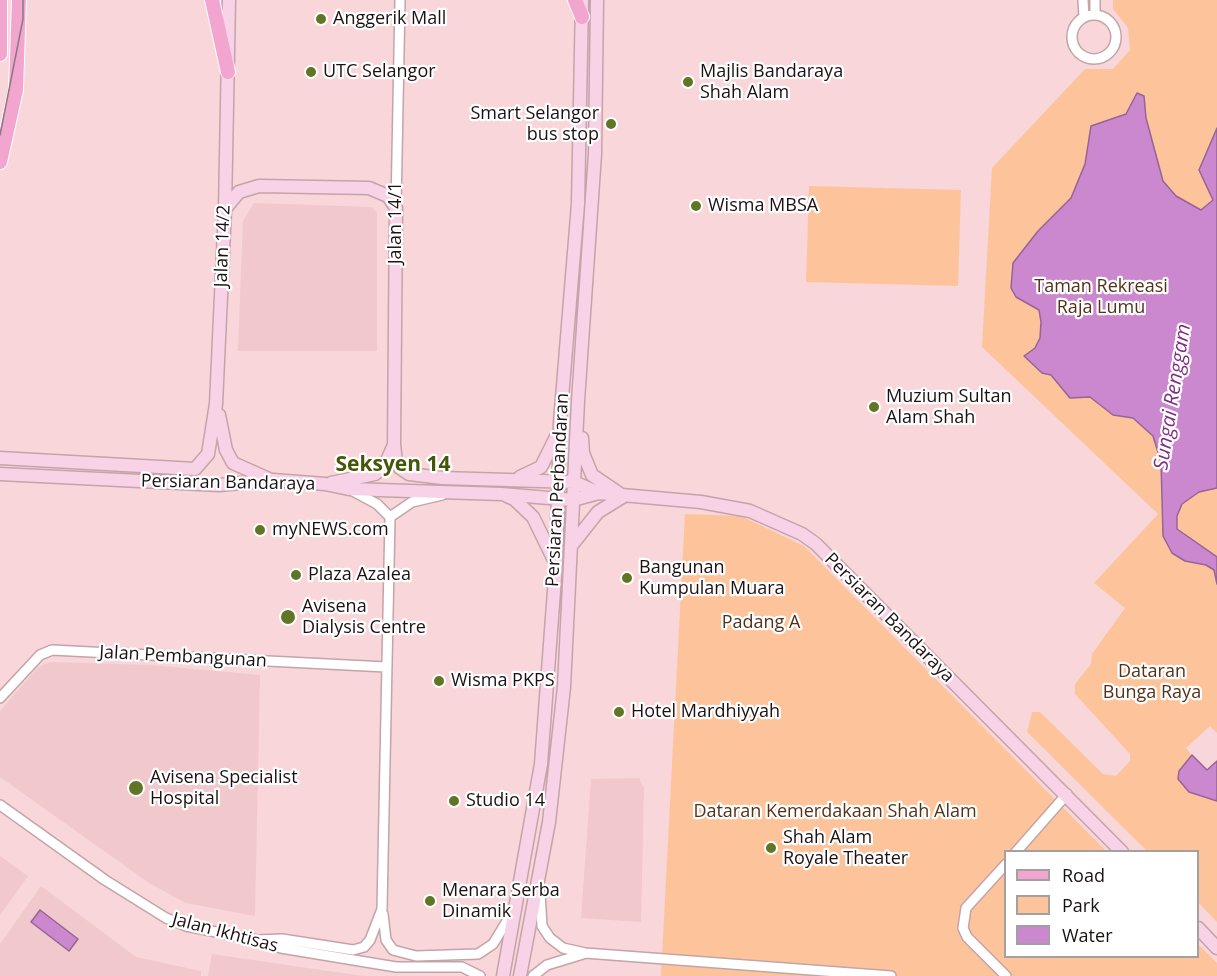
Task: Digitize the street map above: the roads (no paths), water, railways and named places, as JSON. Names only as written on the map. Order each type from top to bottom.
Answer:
[{"type":"main road","points":[[0,0],[0,54]]},
{"type":"main road","points":[[0,162],[16,90],[19,0]]},
{"type":"main road","points":[[212,0],[228,72]]},
{"type":"main road","name":"Jalan 14/2","points":[[178,468],[195,469],[208,454],[216,404],[225,209],[229,0]]},
{"type":"main road","points":[[574,0],[582,17]]},
{"type":"main road","name":"Persiaran Perbandaran","points":[[503,976],[541,764],[556,564],[560,422],[578,204],[582,0]]},
{"type":"main road","name":"Persiaran Perbandaran","points":[[520,976],[539,876],[559,748],[578,401],[595,154],[597,0]]},
{"type":"main road","points":[[225,209],[239,192],[259,186],[369,188],[388,196],[396,208]]},
{"type":"main road","name":"Jalan 14/1","points":[[394,445],[396,208]]},
{"type":"main road","points":[[571,546],[598,512],[624,496],[590,472],[583,453],[578,401]]},
{"type":"main road","points":[[216,404],[226,450],[233,464],[273,480]]},
{"type":"main road","points":[[513,480],[541,467],[554,445],[560,422]]},
{"type":"main road","points":[[325,484],[375,474],[385,465],[394,445]]},
{"type":"main road","name":"Persiaran Bandaraya","points":[[394,445],[396,462],[409,474],[442,478],[558,480],[574,482],[599,493],[701,502],[750,511],[809,538],[1067,794],[1120,850]]},
{"type":"main road","name":"Persiaran Bandaraya","points":[[0,458],[178,468]]},
{"type":"main road","name":"Persiaran Bandaraya","points":[[0,474],[219,485],[273,480],[325,484],[349,489],[501,494],[573,500],[599,493]]},
{"type":"main road","points":[[501,494],[514,499],[533,517],[556,564]]},
{"type":"main road","points":[[1199,930],[1217,948]]},
{"type":"street","name":"Jalan 14/1","points":[[396,208],[400,0]]},
{"type":"street","points":[[1083,0],[1084,17]]},
{"type":"street","points":[[1095,0],[1095,14]]},
{"type":"street","points":[[1095,14],[1110,21],[1117,35],[1113,50],[1100,59],[1084,57],[1074,45],[1073,29],[1084,17],[1095,14]]},
{"type":"street","points":[[349,489],[377,504],[390,517],[382,909],[386,939],[393,950],[416,956],[478,954],[493,944],[503,932],[517,903]]},
{"type":"street","points":[[390,517],[412,502],[452,493]]},
{"type":"street","name":"Jalan Pembangunan","points":[[0,698],[40,655],[52,650],[386,667]]},
{"type":"street","points":[[1018,850],[1067,794]]},
{"type":"street","name":"Jalan Ikhtisas","points":[[0,805],[105,880],[166,918],[186,926],[257,940],[281,948],[396,967],[462,967],[480,976]]},
{"type":"street","points":[[1004,865],[966,908],[963,928],[967,937],[1006,976]]},
{"type":"street","points":[[539,876],[542,926],[550,938],[563,948],[585,953],[891,976]]},
{"type":"street","points":[[257,940],[282,939],[352,950],[364,947],[370,940],[382,909]]},
{"type":"street","points":[[533,976],[539,969],[559,960],[585,953]]},
{"type":"water","name":"Sungai Renggam","points":[[1137,93],[1144,96],[1146,118],[1163,181],[1176,196],[1201,210],[1213,200],[1199,170],[1217,128],[1217,488],[1199,492],[1182,504],[1177,516],[1177,529],[1217,557],[1217,584],[1214,570],[1206,565],[1185,561],[1172,553],[1163,536],[1161,462],[1153,436],[1133,418],[1113,415],[1090,397],[1070,398],[1051,375],[1042,373],[1024,356],[1035,348],[1040,338],[1039,310],[1016,297],[1011,288],[1013,263],[1038,231],[1071,198],[1085,164],[1091,126],[1126,114]]},
{"type":"water","points":[[1192,755],[1207,770],[1217,761],[1217,801],[1189,792],[1178,779],[1179,771]]},
{"type":"water","points":[[40,910],[78,939],[69,951],[31,922]]},
{"type":"tram line","points":[[0,135],[23,19],[23,0]]},
{"type":"place","name":"Anggerik Mall","points":[[321,19]]},
{"type":"place","name":"UTC Selangor","points":[[311,72]]},
{"type":"place","name":"Majlis Bandaraya Shah Alam","points":[[688,82]]},
{"type":"place","name":"Smart Selangor bus stop","points":[[611,124]]},
{"type":"place","name":"Wisma MBSA","points":[[696,206]]},
{"type":"place","name":"Muzium Sultan Alam Shah","points":[[874,407]]},
{"type":"place","name":"myNEWS.com","points":[[260,530]]},
{"type":"place","name":"Plaza Azalea","points":[[296,575]]},
{"type":"place","name":"Bangunan Kumpulan Muara","points":[[627,578]]},
{"type":"place","name":"Avisena Dialysis Centre","points":[[288,617]]},
{"type":"place","name":"Wisma PKPS","points":[[439,681]]},
{"type":"place","name":"Hotel Mardhiyyah","points":[[619,712]]},
{"type":"place","name":"Avisena Specialist Hospital","points":[[136,788]]},
{"type":"place","name":"Studio 14","points":[[454,801]]},
{"type":"place","name":"Shah Alam Royale Theater","points":[[771,848]]},
{"type":"place","name":"Menara Serba Dinamik","points":[[430,901]]},
{"type":"district","name":"Seksyen 14","points":[[393,465]]},
{"type":"park label","name":"Taman Rekreasi Raja Lumu","points":[[1101,297]]},
{"type":"park label","name":"Padang A","points":[[761,623]]},
{"type":"park label","name":"Dataran Bunga Raya","points":[[1152,682]]},
{"type":"park label","name":"Dataran Kemerdakaan Shah Alam","points":[[835,812]]}]
